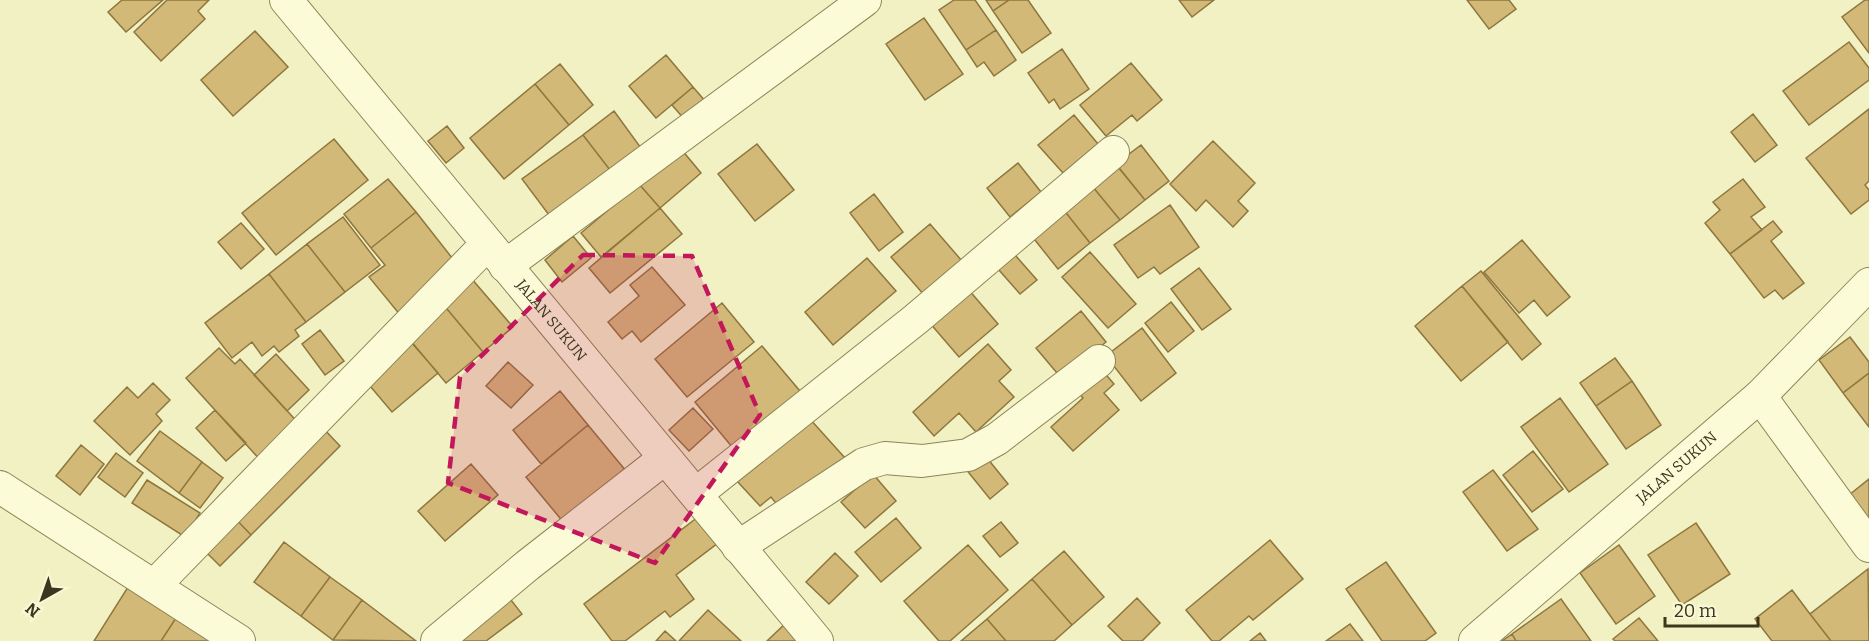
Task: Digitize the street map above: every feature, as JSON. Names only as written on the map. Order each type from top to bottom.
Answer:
[{"type":"street","name":"JALAN SUKUN","points":[[286,0],[817,641]]},
{"type":"street","points":[[154,586],[496,255],[865,0]]},
{"type":"street","points":[[696,494],[916,319],[1113,152]]},
{"type":"street","name":"JALAN SUKUN","points":[[1475,641],[1760,396],[1869,284]]},
{"type":"street","points":[[738,547],[864,464],[885,458],[921,461],[968,455],[997,439],[1100,360]]},
{"type":"street","points":[[1760,396],[1869,546]]},
{"type":"street","points":[[437,641],[528,565],[665,458]]},
{"type":"street","points":[[0,488],[239,641]]},
{"type":"highlighted area","points":[[583,255],[692,256],[760,415],[655,563],[448,483],[460,377]]},
{"type":"building","points":[[122,0],[163,0],[126,32],[108,12]]},
{"type":"building","points":[[167,0],[209,0],[198,11],[205,19],[161,61],[134,32]]},
{"type":"building","points":[[954,0],[975,0],[996,30],[966,50],[939,10]]},
{"type":"building","points":[[986,0],[1009,0],[993,11]]},
{"type":"building","points":[[1009,0],[1028,0],[1051,33],[1022,53],[993,11]]},
{"type":"building","points":[[1179,0],[1214,0],[1192,17]]},
{"type":"building","points":[[1467,0],[1509,0],[1516,9],[1489,29]]},
{"type":"building","points":[[1865,0],[1869,0],[1869,53],[1842,17]]},
{"type":"building","points":[[924,18],[963,74],[925,100],[886,44]]},
{"type":"building","points":[[996,30],[1016,60],[994,76],[984,62],[977,67],[966,50]]},
{"type":"building","points":[[255,31],[288,67],[233,116],[201,80]]},
{"type":"building","points":[[1849,42],[1869,68],[1869,80],[1809,125],[1783,91]]},
{"type":"building","points":[[1062,49],[1089,89],[1060,109],[1054,99],[1049,103],[1028,73]]},
{"type":"building","points":[[666,55],[693,87],[656,118],[629,86]]},
{"type":"building","points":[[1131,63],[1162,100],[1137,121],[1132,115],[1106,136],[1080,105]]},
{"type":"building","points":[[560,64],[593,105],[569,125],[535,84]]},
{"type":"building","points":[[535,84],[569,125],[504,179],[470,138]]},
{"type":"building","points":[[693,87],[706,102],[685,120],[672,105]]},
{"type":"building","points":[[1869,109],[1869,181],[1865,185],[1869,190],[1869,200],[1851,214],[1806,158]]},
{"type":"building","points":[[614,111],[641,148],[610,170],[583,135]]},
{"type":"building","points":[[1753,114],[1777,145],[1755,162],[1731,132]]},
{"type":"building","points":[[1074,115],[1098,144],[1063,173],[1038,145]]},
{"type":"building","points":[[447,126],[464,148],[446,163],[428,141]]},
{"type":"building","points":[[583,135],[610,170],[549,215],[522,179]]},
{"type":"building","points":[[334,139],[368,180],[276,255],[242,213]]},
{"type":"building","points":[[1213,141],[1255,183],[1238,201],[1248,211],[1233,227],[1206,200],[1196,211],[1170,184]]},
{"type":"building","points":[[757,144],[794,190],[755,221],[718,174]]},
{"type":"building","points":[[1141,145],[1169,181],[1145,200],[1116,164]]},
{"type":"building","points":[[681,149],[701,173],[660,208],[639,184]]},
{"type":"building","points":[[1113,161],[1145,200],[1120,220],[1088,181]]},
{"type":"building","points":[[1018,163],[1041,192],[1010,217],[987,188]]},
{"type":"building","points":[[388,179],[416,212],[371,248],[344,214]]},
{"type":"building","points":[[1743,179],[1765,207],[1751,217],[1762,230],[1730,254],[1705,223],[1720,210],[1713,202]]},
{"type":"building","points":[[1088,181],[1120,220],[1090,243],[1059,204]]},
{"type":"building","points":[[639,184],[660,208],[601,257],[581,233]]},
{"type":"building","points":[[874,194],[903,232],[879,251],[850,213]]},
{"type":"building","points":[[1059,204],[1090,243],[1058,269],[1027,230]]},
{"type":"building","points":[[1170,205],[1199,247],[1160,274],[1154,267],[1138,278],[1114,245]]},
{"type":"building","points":[[660,208],[682,234],[610,293],[589,268]]},
{"type":"building","points":[[416,212],[460,268],[401,316],[369,277],[385,265],[371,248]]},
{"type":"building","points":[[343,217],[380,265],[345,292],[307,244]]},
{"type":"building","points":[[1773,221],[1782,232],[1771,241],[1804,283],[1783,299],[1775,290],[1764,298],[1730,254]]},
{"type":"building","points":[[241,223],[264,249],[241,269],[218,242]]},
{"type":"building","points":[[930,224],[962,261],[925,296],[891,257]]},
{"type":"building","points":[[573,236],[591,258],[562,282],[545,260]]},
{"type":"building","points":[[1522,240],[1570,297],[1547,316],[1534,300],[1519,313],[1484,272]]},
{"type":"building","points":[[307,244],[345,292],[306,322],[269,274]]},
{"type":"building","points":[[1008,247],[1037,280],[1020,294],[991,261]]},
{"type":"building","points":[[1090,252],[1136,304],[1108,328],[1062,277]]},
{"type":"building","points":[[867,258],[896,291],[833,345],[805,312]]},
{"type":"building","points":[[652,267],[685,305],[641,342],[632,331],[622,339],[608,322],[639,296],[630,285]]},
{"type":"building","points":[[1199,268],[1231,309],[1202,330],[1171,289]]},
{"type":"building","points":[[1481,271],[1541,344],[1522,360],[1462,286]]},
{"type":"building","points":[[269,274],[306,322],[295,330],[299,336],[279,352],[274,346],[262,356],[252,342],[232,358],[205,323]]},
{"type":"building","points":[[471,278],[513,327],[483,352],[442,303]]},
{"type":"building","points":[[962,282],[998,324],[959,357],[923,315]]},
{"type":"building","points":[[1462,286],[1508,342],[1461,381],[1415,326]]},
{"type":"building","points":[[1171,302],[1194,331],[1168,352],[1145,323]]},
{"type":"building","points":[[442,303],[483,352],[446,383],[405,334]]},
{"type":"building","points":[[722,303],[754,342],[687,397],[655,359]]},
{"type":"building","points":[[1081,311],[1106,342],[1062,379],[1036,348]]},
{"type":"building","points":[[1142,328],[1176,373],[1141,401],[1106,356]]},
{"type":"building","points":[[320,330],[344,361],[325,375],[302,344]]},
{"type":"building","points":[[1850,337],[1869,362],[1869,373],[1843,393],[1819,360]]},
{"type":"building","points":[[411,342],[438,373],[392,412],[365,380]]},
{"type":"building","points":[[988,344],[1011,370],[999,381],[1014,397],[976,432],[959,413],[934,436],[913,412]]},
{"type":"building","points":[[762,346],[805,397],[737,453],[695,402]]},
{"type":"building","points":[[219,348],[235,364],[240,359],[301,426],[262,462],[186,378]]},
{"type":"building","points":[[276,354],[309,390],[287,411],[254,375]]},
{"type":"building","points":[[1615,358],[1632,381],[1596,406],[1580,383]]},
{"type":"building","points":[[508,362],[533,385],[511,408],[486,386]]},
{"type":"building","points":[[1101,369],[1114,384],[1104,393],[1119,410],[1073,451],[1051,427],[1083,398],[1077,391]]},
{"type":"building","points":[[1869,373],[1869,427],[1843,393]]},
{"type":"building","points":[[1632,381],[1661,425],[1626,449],[1596,406]]},
{"type":"building","points":[[153,383],[170,400],[156,414],[162,421],[130,455],[94,421],[127,387],[138,398]]},
{"type":"building","points":[[560,391],[588,425],[541,464],[513,430]]},
{"type":"building","points":[[1560,398],[1608,464],[1569,492],[1521,427]]},
{"type":"building","points":[[693,408],[713,429],[689,451],[669,430]]},
{"type":"building","points":[[215,410],[246,443],[226,461],[196,428]]},
{"type":"building","points":[[809,418],[845,458],[783,512],[771,497],[760,506],[737,481]]},
{"type":"building","points":[[588,425],[631,477],[569,529],[526,477]]},
{"type":"building","points":[[321,426],[340,446],[251,535],[232,515]]},
{"type":"building","points":[[160,431],[202,462],[179,493],[137,461]]},
{"type":"building","points":[[81,445],[104,464],[80,495],[56,476]]},
{"type":"building","points":[[1533,451],[1563,489],[1532,512],[1503,475]]},
{"type":"building","points":[[116,453],[143,473],[125,497],[98,477]]},
{"type":"building","points":[[983,453],[1008,484],[990,499],[965,468]]},
{"type":"building","points":[[202,462],[223,478],[200,508],[179,493]]},
{"type":"building","points":[[471,464],[498,495],[445,541],[418,511]]},
{"type":"building","points":[[1493,470],[1538,529],[1507,551],[1463,492]]},
{"type":"building","points":[[873,474],[896,501],[865,528],[841,502]]},
{"type":"building","points":[[1869,479],[1869,520],[1849,495]]},
{"type":"building","points":[[147,480],[200,513],[185,537],[132,503]]},
{"type":"building","points":[[232,515],[251,535],[220,566],[200,546]]},
{"type":"building","points":[[698,517],[718,543],[676,575],[694,599],[670,617],[665,611],[625,641],[612,641],[584,604]]},
{"type":"building","points":[[896,518],[921,548],[881,582],[855,552]]},
{"type":"building","points":[[1001,522],[1018,543],[1000,557],[983,536]]},
{"type":"building","points":[[1696,523],[1730,574],[1682,605],[1648,555]]},
{"type":"building","points":[[1270,540],[1303,579],[1253,620],[1249,616],[1219,641],[1212,641],[1186,610]]},
{"type":"building","points":[[284,542],[330,577],[301,616],[254,582]]},
{"type":"building","points":[[968,545],[1008,590],[950,641],[939,641],[904,601]]},
{"type":"building","points":[[1619,545],[1655,596],[1616,624],[1580,573]]},
{"type":"building","points":[[1064,551],[1104,597],[1072,625],[1032,579]]},
{"type":"building","points":[[835,553],[858,576],[829,604],[806,582]]},
{"type":"building","points":[[1386,562],[1436,633],[1425,641],[1382,641],[1346,589]]},
{"type":"building","points":[[1868,569],[1869,641],[1831,641],[1810,614]]},
{"type":"building","points":[[330,577],[362,600],[333,640],[301,616]]},
{"type":"building","points":[[1032,579],[1072,625],[1054,641],[1006,641],[987,619]]},
{"type":"building","points":[[128,587],[176,618],[161,641],[94,641]]},
{"type":"building","points":[[1792,590],[1831,641],[1772,641],[1755,619]]},
{"type":"building","points":[[507,595],[522,614],[486,641],[446,641]]},
{"type":"building","points":[[1137,598],[1160,623],[1142,641],[1123,641],[1108,626]]},
{"type":"building","points":[[1561,599],[1591,641],[1516,641],[1512,634]]},
{"type":"building","points":[[362,600],[416,641],[333,640]]},
{"type":"building","points":[[708,610],[741,641],[679,641]]},
{"type":"building","points":[[176,618],[211,641],[161,641]]},
{"type":"building","points":[[1639,618],[1658,641],[1615,641],[1613,639]]},
{"type":"building","points":[[987,619],[1006,641],[961,641]]},
{"type":"building","points":[[789,620],[809,641],[767,641]]},
{"type":"building","points":[[1350,624],[1363,641],[1326,641]]},
{"type":"building","points":[[665,631],[676,641],[656,641]]},
{"type":"building","points":[[1260,633],[1266,641],[1250,641]]},
{"type":"building","points":[[1512,634],[1516,641],[1502,641]]}]
